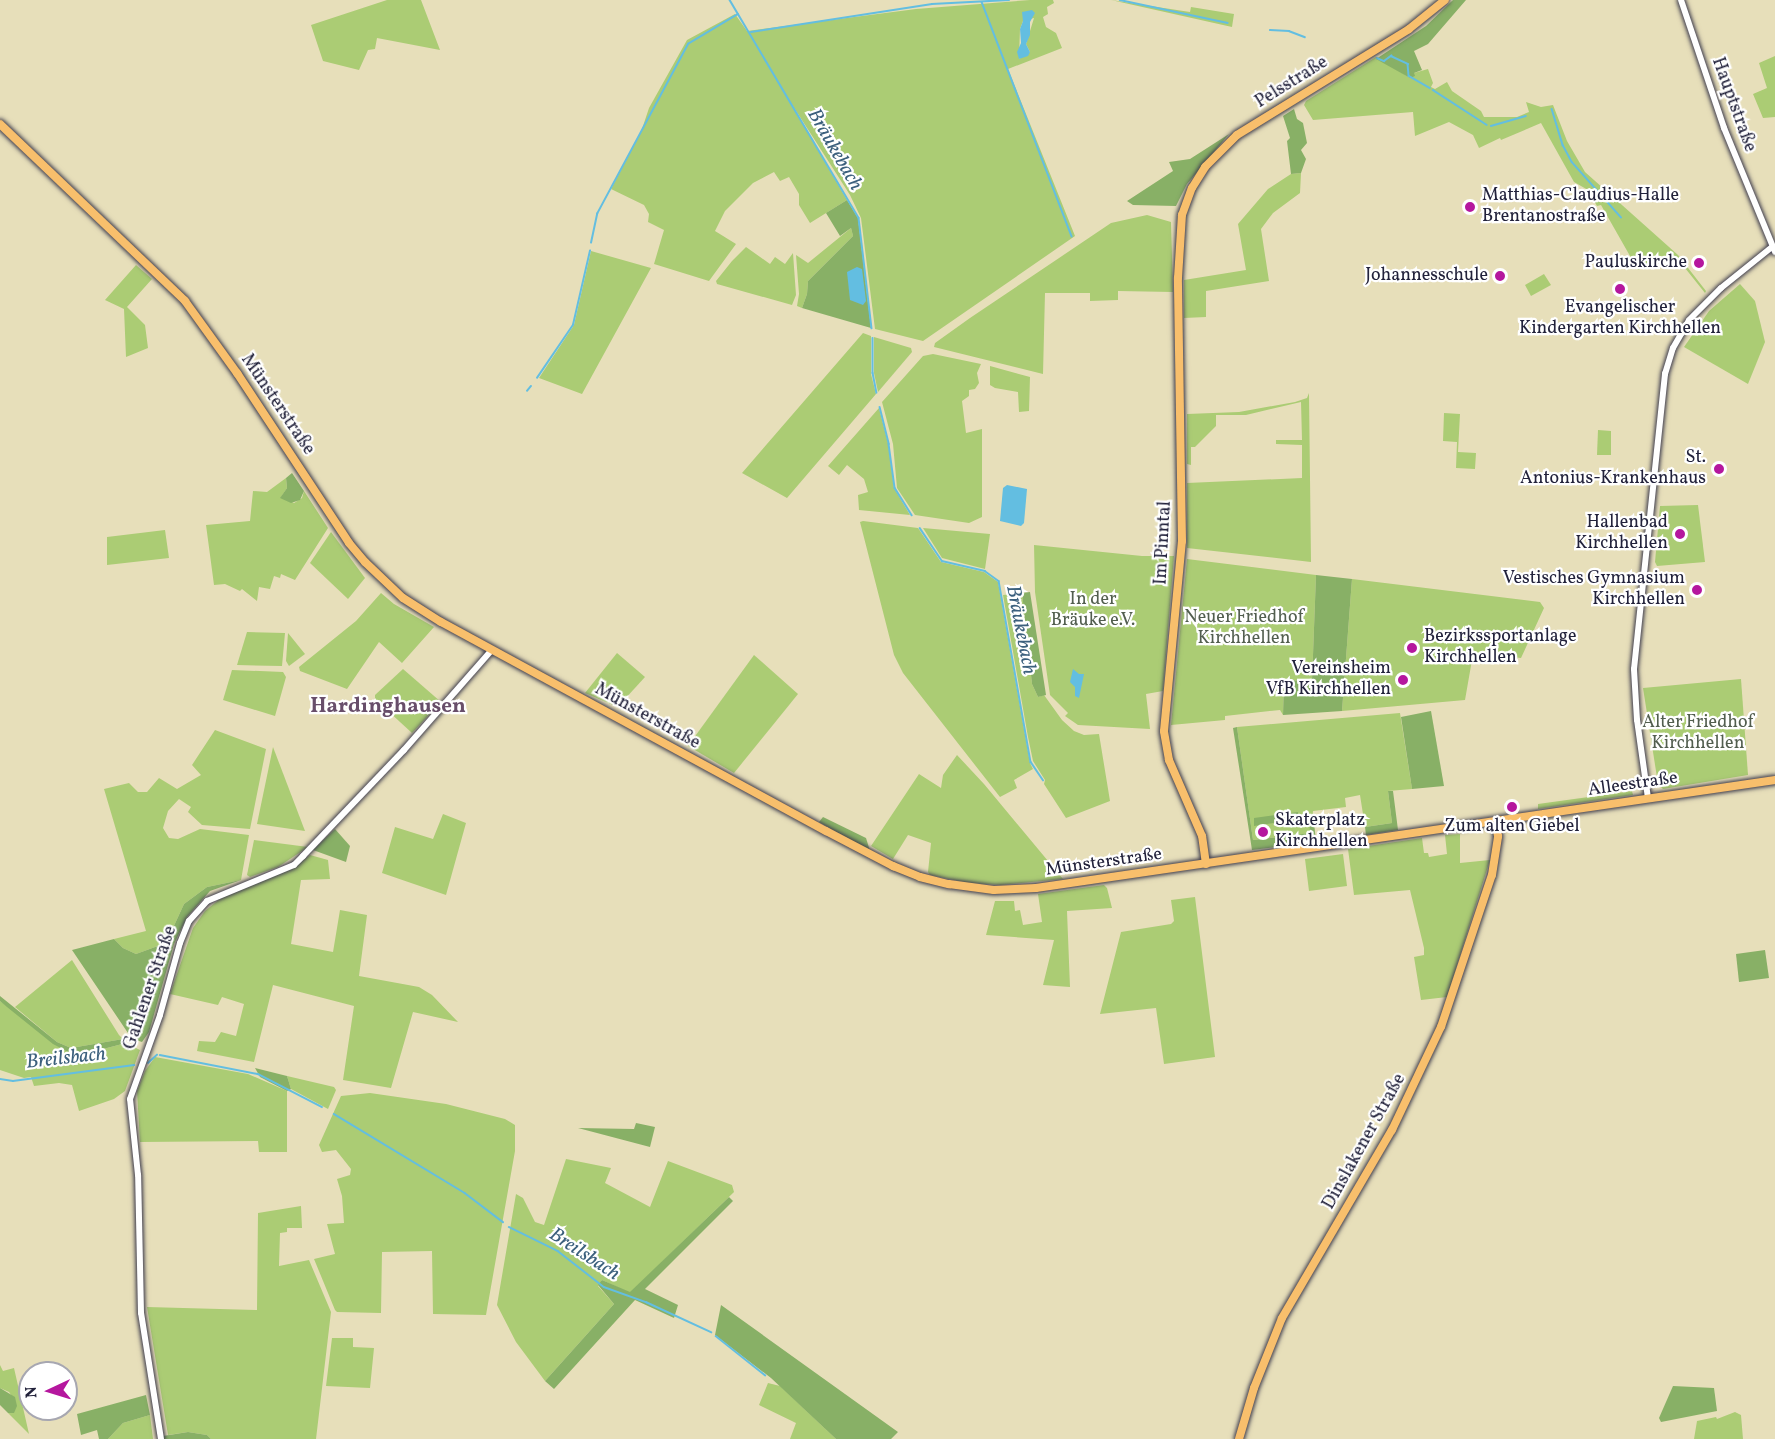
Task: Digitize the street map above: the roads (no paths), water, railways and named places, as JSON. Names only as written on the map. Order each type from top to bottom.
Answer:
[{"type":"main road","name":"Pelsstraße","points":[[1182,215],[1192,188],[1206,167],[1237,135],[1409,29],[1445,0]]},
{"type":"main road","name":"Münsterstraße","points":[[0,124],[202,320],[365,562],[413,605],[893,866],[920,877],[949,884],[994,890],[1036,888],[1495,820]]},
{"type":"main road","name":"Im Pinntal","points":[[1182,215],[1178,258],[1182,541],[1164,731],[1169,760],[1202,836],[1206,864]]},
{"type":"main road","name":"Alleestraße","points":[[1495,820],[1775,780]]},
{"type":"main road","name":"Dinslakener Straße","points":[[1239,1439],[1254,1388],[1282,1318],[1392,1130],[1437,1038],[1492,875],[1496,851],[1493,831],[1495,820]]},
{"type":"street","name":"Hauptstraße","points":[[1681,0],[1724,128],[1774,249]]},
{"type":"street","points":[[1648,798],[1637,720],[1634,669],[1665,374],[1673,348],[1689,320],[1721,288],[1774,249]]},
{"type":"street","name":"Gahlener Straße","points":[[161,1439],[141,1313],[138,1175],[130,1099],[160,1015],[180,943],[189,921],[207,901],[294,865],[463,685],[492,650]]},
{"type":"water","points":[[1032,10],[1035,13],[1030,22],[1030,35],[1026,44],[1030,52],[1028,56],[1019,59],[1017,52],[1021,43],[1022,12]]},
{"type":"water","points":[[857,267],[862,269],[866,301],[863,305],[850,300],[847,272]]},
{"type":"water","points":[[1007,485],[1027,489],[1024,523],[1021,526],[1000,521],[1003,488]]},
{"type":"water","points":[[1073,669],[1079,674],[1084,674],[1079,698],[1075,696],[1075,687],[1070,682]]},
{"type":"waterway","name":"Bräukebach","points":[[730,0],[859,218],[872,328]]},
{"type":"waterway","points":[[751,32],[932,4],[1009,0]]},
{"type":"waterway","points":[[1120,0],[1228,23]]},
{"type":"waterway","points":[[982,2],[1072,236]]},
{"type":"waterway","points":[[591,243],[597,214],[688,44],[738,14]]},
{"type":"waterway","points":[[1270,30],[1289,31],[1305,37]]},
{"type":"waterway","points":[[1377,58],[1384,61],[1391,56],[1408,64],[1409,76],[1430,88]]},
{"type":"waterway","points":[[1433,90],[1487,125]]},
{"type":"waterway","points":[[1552,109],[1563,145],[1572,162],[1621,217]]},
{"type":"waterway","points":[[1491,126],[1526,116]]},
{"type":"waterway","points":[[537,378],[573,325],[590,251]]},
{"type":"waterway","name":"Bräukebach","points":[[873,338],[873,373],[877,393]]},
{"type":"waterway","points":[[527,391],[531,386]]},
{"type":"waterway","name":"Bräukebach","points":[[880,407],[889,444],[895,488],[912,515]]},
{"type":"waterway","name":"Bräukebach","points":[[920,528],[942,561],[985,571],[999,581],[1031,762],[1043,780]]},
{"type":"waterway","name":"Breilsbach","points":[[148,1063],[157,1055]]},
{"type":"waterway","name":"Breilsbach","points":[[160,1055],[258,1074],[322,1107]]},
{"type":"waterway","name":"Breilsbach","points":[[0,1079],[13,1081],[134,1065]]},
{"type":"waterway","name":"Breilsbach","points":[[334,1114],[465,1193],[503,1222]]},
{"type":"waterway","name":"Breilsbach","points":[[509,1227],[558,1251],[604,1287],[646,1302],[711,1332]]},
{"type":"waterway","name":"Breilsbach","points":[[716,1336],[765,1375]]},
{"type":"place","name":"Matthias-Claudius-Halle Brentanostraße","points":[[1470,207]]},
{"type":"place","name":"Pauluskirche","points":[[1699,263]]},
{"type":"place","name":"Johannesschule","points":[[1500,276]]},
{"type":"place","name":"Evangelischer Kindergarten Kirchhellen","points":[[1620,289]]},
{"type":"place","name":"St. Antonius-Krankenhaus","points":[[1719,469]]},
{"type":"place","name":"Hallenbad Kirchhellen","points":[[1680,534]]},
{"type":"place","name":"Vestisches Gymnasium Kirchhellen","points":[[1697,590]]},
{"type":"place","name":"Bezirkssportanlage Kirchhellen","points":[[1412,648]]},
{"type":"place","name":"Vereinsheim VfB Kirchhellen","points":[[1403,680]]},
{"type":"place","name":"Zum alten Giebel","points":[[1512,807]]},
{"type":"place","name":"Skaterplatz Kirchhellen","points":[[1263,832]]},
{"type":"district","name":"Hardinghausen","points":[[388,707]]},
{"type":"park label","name":"In der Bräuke e.V.","points":[[1093,611]]},
{"type":"park label","name":"Neuer Friedhof Kirchhellen","points":[[1244,629]]},
{"type":"park label","name":"Alter Friedhof Kirchhellen","points":[[1698,734]]}]
